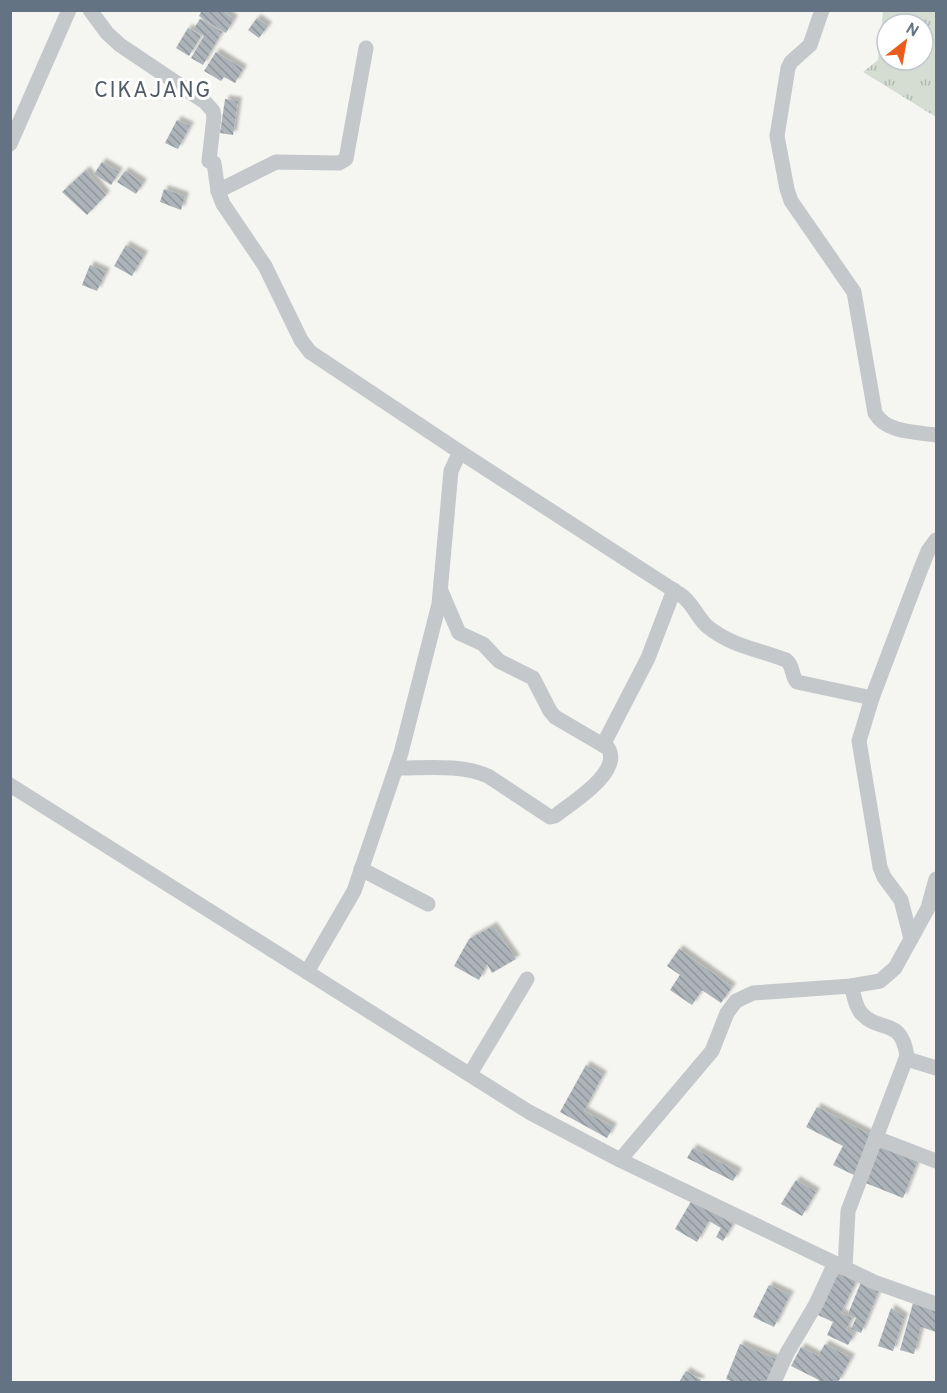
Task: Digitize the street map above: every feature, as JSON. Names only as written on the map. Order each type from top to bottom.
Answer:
[{"type":"street","points":[[10,144],[69,10]]},
{"type":"street","points":[[90,10],[107,33],[120,45],[210,106],[214,117],[209,161],[214,163],[218,190],[226,209],[265,266],[305,346],[317,357],[686,598],[706,625],[730,642],[788,661],[797,682],[872,698]]},
{"type":"street","points":[[822,10],[810,45],[791,62],[788,68],[777,136],[786,189],[791,201],[854,292],[875,413],[878,419],[891,428],[936,435]]},
{"type":"street","points":[[218,190],[276,162],[339,163],[346,159],[366,48]]},
{"type":"street","points":[[307,972],[346,907],[397,768],[441,591],[451,471],[460,452]]},
{"type":"street","points":[[911,939],[901,900],[884,877],[880,867],[859,741],[872,698],[924,558],[936,540]]},
{"type":"street","points":[[603,745],[648,658],[674,590]]},
{"type":"street","points":[[397,768],[462,769],[479,772],[550,817],[555,816],[595,784],[604,774],[611,759],[610,751],[603,745],[555,717],[533,678],[499,661],[483,644],[459,633],[441,591]]},
{"type":"street","points":[[10,785],[529,1112],[620,1160],[874,1282],[936,1304]]},
{"type":"street","points":[[361,869],[428,904]]},
{"type":"street","points":[[620,1160],[712,1051],[727,1013],[736,1001],[753,993],[851,986],[880,981],[895,968],[911,939],[928,908],[936,879]]},
{"type":"street","points":[[470,1074],[527,979]]},
{"type":"street","points":[[774,1383],[783,1360],[840,1265],[848,1211],[907,1059],[900,1034],[861,1012],[851,986]]},
{"type":"street","points":[[907,1059],[936,1068]]},
{"type":"street","points":[[876,1138],[936,1161]]},
{"type":"green space","points":[[936,11],[936,117],[863,72],[875,62],[875,72],[935,72],[935,12],[883,12]]},
{"type":"building","points":[[202,10],[221,10],[234,19],[226,33],[199,16]]},
{"type":"building","points":[[257,18],[268,26],[259,38],[248,30]]},
{"type":"building","points":[[200,19],[222,32],[203,65],[191,58],[204,36],[193,30]]},
{"type":"building","points":[[188,28],[201,36],[189,56],[176,48]]},
{"type":"building","points":[[216,52],[243,69],[235,83],[224,77],[221,81],[204,71]]},
{"type":"building","points":[[225,99],[238,101],[233,135],[220,133]]},
{"type":"building","points":[[177,120],[190,126],[178,149],[165,143]]},
{"type":"building","points":[[102,162],[119,172],[111,185],[94,174]]},
{"type":"building","points":[[86,170],[106,195],[87,215],[62,192]]},
{"type":"building","points":[[125,171],[143,183],[136,194],[117,182]]},
{"type":"building","points":[[164,189],[185,196],[181,210],[160,202]]},
{"type":"building","points":[[126,245],[144,255],[132,276],[114,266]]},
{"type":"building","points":[[90,265],[106,272],[97,291],[82,285]]},
{"type":"building","points":[[493,926],[516,959],[492,973],[487,964],[479,980],[454,966],[469,939]]},
{"type":"building","points":[[679,949],[732,987],[721,1003],[702,990],[692,1005],[670,990],[680,975],[667,966]]},
{"type":"building","points":[[586,1065],[603,1075],[584,1111],[613,1127],[607,1138],[560,1112]]},
{"type":"building","points":[[817,1107],[873,1136],[854,1175],[833,1165],[843,1146],[806,1127]]},
{"type":"building","points":[[878,1145],[918,1160],[903,1198],[863,1182]]},
{"type":"building","points":[[693,1148],[738,1172],[733,1181],[687,1158]]},
{"type":"building","points":[[796,1180],[816,1192],[802,1216],[781,1204]]},
{"type":"building","points":[[692,1200],[733,1224],[723,1241],[716,1237],[721,1228],[709,1221],[697,1242],[675,1229]]},
{"type":"building","points":[[838,1273],[856,1281],[841,1313],[852,1318],[846,1330],[854,1334],[848,1345],[827,1335],[833,1322],[818,1315]]},
{"type":"building","points":[[861,1282],[879,1290],[861,1333],[851,1329],[856,1318],[848,1314]]},
{"type":"building","points":[[769,1285],[790,1295],[774,1327],[753,1317]]},
{"type":"building","points":[[913,1303],[936,1309],[936,1332],[921,1327],[914,1354],[900,1350]]},
{"type":"building","points":[[891,1308],[904,1317],[893,1351],[878,1346]]},
{"type":"building","points":[[740,1344],[776,1359],[766,1382],[733,1382],[726,1379]]},
{"type":"building","points":[[825,1344],[851,1358],[838,1382],[818,1382],[819,1380],[791,1366],[801,1347],[818,1356]]},
{"type":"building","points":[[686,1371],[701,1380],[700,1382],[679,1382]]},
{"type":"district","name":"CIKAJANG","points":[[153,91]]}]
